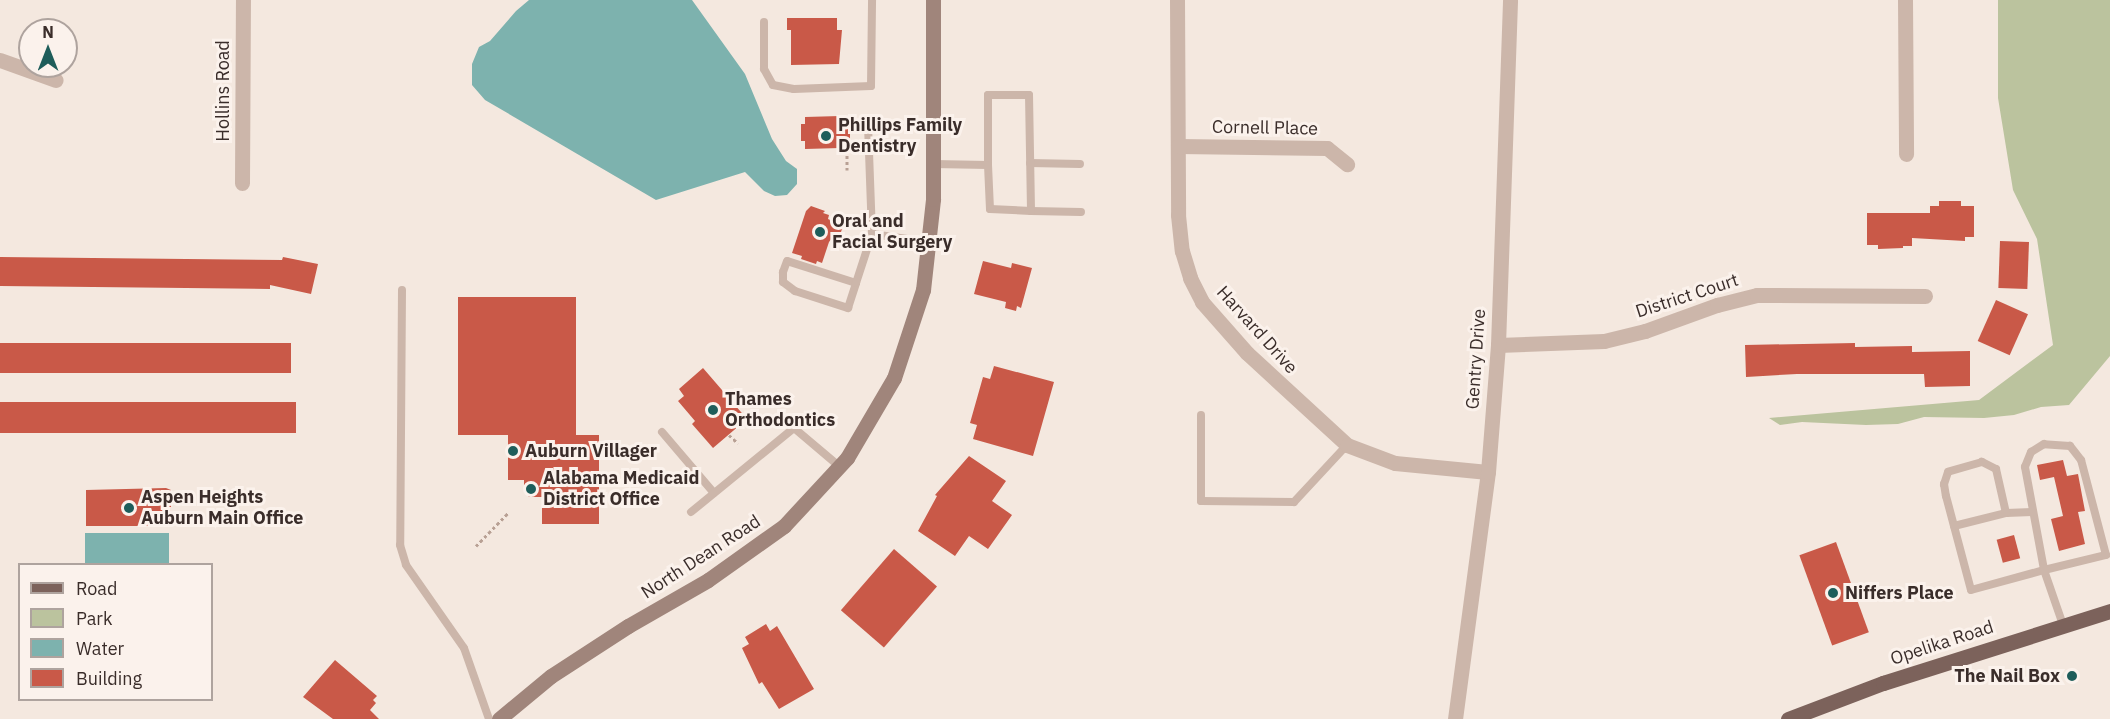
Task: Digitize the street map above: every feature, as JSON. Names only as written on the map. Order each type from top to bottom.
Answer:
[{"type":"main road","name":"Opelika Road","points":[[1788,719],[1883,683],[2110,611]]},
{"type":"street","name":"Hollins Road","points":[[242,183],[243,0]]},
{"type":"street","name":"North Dean Road","points":[[499,719],[551,675],[628,626],[708,580],[784,526],[839,466],[894,378],[923,290],[928,242],[933,164],[933,0]]},
{"type":"street","name":"Harvard Drive","points":[[1177,0],[1178,215],[1182,251],[1190,278],[1203,302],[1246,353],[1347,445],[1395,463],[1488,472]]},
{"type":"street","name":"Gentry Drive","points":[[1455,719],[1488,472],[1498,345],[1510,0]]},
{"type":"street","points":[[1905,0],[1906,154]]},
{"type":"street","points":[[0,60],[56,80]]},
{"type":"street","name":"Cornell Place","points":[[1178,146],[1327,148],[1347,164]]},
{"type":"street","name":"District Court","points":[[1498,345],[1604,341],[1645,332],[1717,305],[1757,295],[1925,296]]},
{"type":"lane","points":[[764,22],[764,69],[774,85],[794,89],[872,86],[872,0]]},
{"type":"lane","points":[[1031,211],[1029,95],[988,95],[990,209],[1031,211],[1081,212]]},
{"type":"lane","points":[[856,283],[787,261],[783,272],[783,282],[795,291],[848,308],[872,234],[868,123]]},
{"type":"lane","points":[[1030,163],[1080,164]]},
{"type":"lane","points":[[933,164],[988,165]]},
{"type":"lane","points":[[872,234],[928,242]]},
{"type":"lane","points":[[402,290],[400,545],[406,565],[464,648],[489,719]]},
{"type":"lane","points":[[1201,415],[1201,501],[1294,502],[1347,445]]},
{"type":"lane","points":[[691,512],[794,428],[839,466]]},
{"type":"lane","points":[[662,432],[714,493]]},
{"type":"lane","points":[[2006,513],[1996,469],[1982,462],[1948,472],[1944,484],[1971,590],[2044,570],[2108,558],[2081,459],[2070,446],[2044,444],[2031,452],[2025,467],[2044,570],[2063,625]]},
{"type":"lane","points":[[1954,526],[2006,513],[2032,512]]},
{"type":"path","points":[[848,170],[848,142],[858,142],[858,132]]},
{"type":"path","points":[[729,435],[738,443]]},
{"type":"path","points":[[476,546],[509,512]]},
{"type":"green space","points":[[1998,0],[2110,0],[2110,356],[2069,405],[2041,407],[2014,415],[1984,418],[1924,417],[1898,424],[1802,422],[1780,425],[1769,418],[1979,400],[2053,345],[2037,239],[2013,190],[1998,98]]},
{"type":"water","points":[[529,0],[692,0],[745,74],[772,139],[786,161],[797,169],[797,184],[787,195],[775,196],[764,191],[745,172],[656,200],[485,100],[472,85],[472,64],[479,47],[490,41],[516,11]]},
{"type":"water","points":[[85,533],[169,533],[169,563],[85,563]]},
{"type":"building","points":[[787,18],[837,18],[837,30],[842,30],[839,64],[791,65],[791,30],[787,30]]},
{"type":"building","name":"Phillips Family Dentistry","points":[[840,116],[840,120],[847,120],[847,124],[850,124],[850,139],[846,139],[846,143],[840,143],[840,148],[805,149],[805,141],[801,141],[801,124],[805,124],[805,117]]},
{"type":"building","points":[[1939,201],[1961,201],[1961,206],[1974,206],[1974,237],[1965,237],[1965,241],[1912,238],[1912,246],[1903,246],[1903,248],[1878,249],[1878,245],[1867,245],[1867,213],[1930,213],[1930,206],[1939,206]]},
{"type":"building","name":"Oral and Facial Surgery","points":[[811,206],[825,211],[823,213],[829,215],[828,219],[843,226],[839,238],[832,238],[829,242],[822,263],[817,261],[816,264],[792,253],[806,211]]},
{"type":"building","points":[[2000,241],[2029,242],[2027,289],[1998,288]]},
{"type":"building","points":[[0,257],[282,260],[283,257],[318,264],[311,294],[270,285],[270,289],[0,286]]},
{"type":"building","points":[[983,261],[1011,268],[1012,263],[1032,268],[1021,308],[1017,306],[1016,311],[1005,308],[1006,302],[974,294]]},
{"type":"building","points":[[458,297],[576,297],[576,435],[599,435],[599,524],[542,524],[542,497],[529,497],[524,492],[524,480],[508,480],[508,435],[458,435]]},
{"type":"building","points":[[1996,300],[2028,314],[2010,355],[1978,341]]},
{"type":"building","points":[[0,343],[291,343],[291,373],[0,373]]},
{"type":"building","points":[[1855,343],[1855,347],[1912,346],[1912,352],[1970,351],[1970,386],[1925,387],[1924,374],[1797,374],[1746,377],[1745,345]]},
{"type":"building","points":[[994,366],[1054,382],[1033,456],[973,439],[977,425],[970,423],[983,377],[990,379]]},
{"type":"building","name":"Thames Orthodontics","points":[[703,368],[747,419],[713,448],[692,424],[695,421],[678,401],[684,396],[679,389]]},
{"type":"building","points":[[0,402],[296,402],[296,433],[0,433]]},
{"type":"building","points":[[969,456],[1006,481],[992,501],[1012,515],[988,549],[969,536],[955,556],[918,531],[937,496],[935,495]]},
{"type":"building","points":[[2063,460],[2067,476],[2078,474],[2085,511],[2078,512],[2085,544],[2059,551],[2051,519],[2063,516],[2054,477],[2040,480],[2037,465]]},
{"type":"building","name":"Aspen Heights Auburn Main Office","points":[[166,488],[171,490],[171,526],[86,526],[86,490]]},
{"type":"building","points":[[2014,535],[2020,558],[2003,563],[1997,540]]},
{"type":"building","name":"Niffers Place","points":[[1836,542],[1869,632],[1832,646],[1799,555]]},
{"type":"building","points":[[894,549],[937,586],[884,648],[841,610]]},
{"type":"building","points":[[766,624],[770,631],[777,626],[814,689],[779,709],[762,682],[759,684],[742,648],[749,644],[745,637]]},
{"type":"building","points":[[335,660],[377,696],[373,700],[376,703],[370,710],[379,719],[333,719],[303,697]]},
{"type":"place","name":"Phillips Family Dentistry","points":[[826,136]]},
{"type":"place","name":"Oral and Facial Surgery","points":[[820,232]]},
{"type":"place","name":"Thames Orthodontics","points":[[713,410]]},
{"type":"place","name":"Auburn Villager","points":[[513,451]]},
{"type":"place","name":"Alabama Medicaid District Office","points":[[531,489]]},
{"type":"place","name":"Aspen Heights Auburn Main Office","points":[[129,508]]},
{"type":"place","name":"Niffers Place","points":[[1833,593]]},
{"type":"place","name":"The Nail Box","points":[[2072,676]]}]
